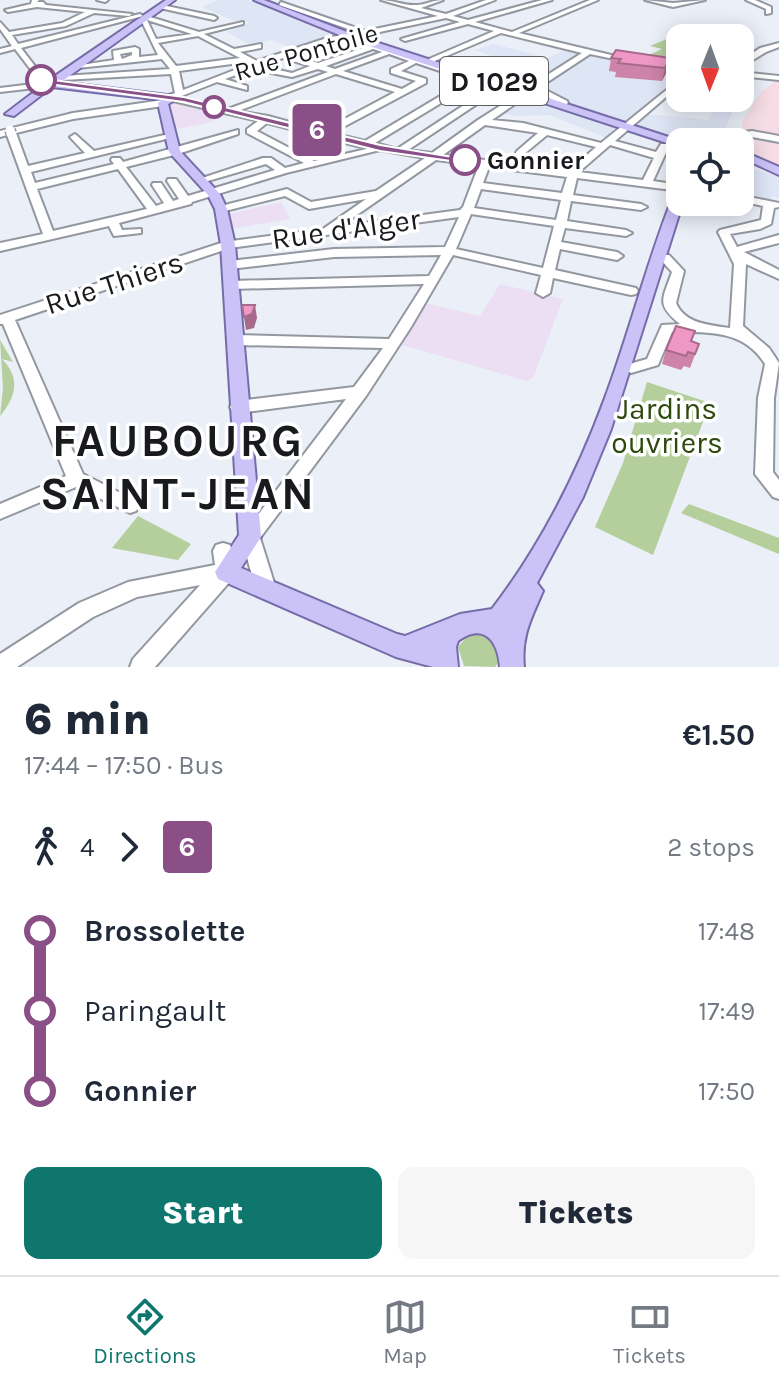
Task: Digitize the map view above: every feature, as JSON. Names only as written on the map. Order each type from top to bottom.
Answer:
[{"type":"main road","points":[[5,125],[52,84],[171,0]]},
{"type":"main road","points":[[256,0],[291,10]]},
{"type":"main road","name":"D 1029","points":[[267,0],[351,36],[666,136]]},
{"type":"main road","points":[[278,4],[351,36]]},
{"type":"main road","points":[[431,62],[666,139]]},
{"type":"main road","points":[[52,84],[171,98],[173,147],[217,201],[230,265],[238,407],[250,537],[224,562],[266,589],[445,663],[446,638],[453,630]]},
{"type":"main road","points":[[754,163],[779,173]]},
{"type":"main road","points":[[408,646],[478,622],[499,619],[519,594],[565,509],[619,380],[673,216]]},
{"type":"main road","points":[[511,656],[521,609],[601,457],[679,216]]},
{"type":"main road","points":[[478,622],[498,629],[511,656]]},
{"type":"street","points":[[3,9],[71,0]]},
{"type":"street","points":[[196,0],[212,1]]},
{"type":"street","points":[[384,0],[587,53],[666,64]]},
{"type":"street","points":[[413,8],[440,0]]},
{"type":"street","points":[[444,17],[493,0],[520,6]]},
{"type":"street","points":[[405,39],[469,23],[531,2],[549,0]]},
{"type":"street","points":[[512,34],[595,0]]},
{"type":"street","points":[[648,0],[673,5],[699,0]]},
{"type":"street","points":[[749,0],[769,8],[771,15]]},
{"type":"street","points":[[40,3],[145,17],[199,34],[232,52],[245,64],[297,85]]},
{"type":"street","points":[[40,3],[41,9],[78,31]]},
{"type":"street","points":[[278,4],[367,33]]},
{"type":"street","points":[[162,7],[214,18]]},
{"type":"street","points":[[5,35],[64,25],[92,11]]},
{"type":"street","points":[[0,51],[145,17]]},
{"type":"street","points":[[145,17],[153,41],[171,65],[171,98]]},
{"type":"street","name":"Rue Pontoile","points":[[171,98],[245,64],[256,64],[335,39],[444,17]]},
{"type":"street","points":[[422,21],[451,53]]},
{"type":"street","points":[[153,41],[241,23]]},
{"type":"street","points":[[0,24],[5,35],[41,80],[52,84]]},
{"type":"street","points":[[446,29],[458,32]]},
{"type":"street","points":[[431,62],[500,31]]},
{"type":"street","points":[[470,36],[483,39]]},
{"type":"street","points":[[335,39],[353,40],[473,80],[564,103]]},
{"type":"street","points":[[754,56],[779,45]]},
{"type":"street","points":[[232,52],[258,46]]},
{"type":"street","points":[[274,71],[292,75],[372,47]]},
{"type":"street","points":[[231,110],[388,52]]},
{"type":"street","points":[[326,232],[481,122],[587,53]]},
{"type":"street","points":[[282,55],[403,92]]},
{"type":"street","points":[[325,133],[423,81],[394,70],[415,61]]},
{"type":"street","points":[[71,72],[119,62],[171,65]]},
{"type":"street","points":[[71,72],[245,64]]},
{"type":"street","points":[[754,75],[779,78]]},
{"type":"street","points":[[0,79],[31,85]]},
{"type":"street","points":[[216,79],[269,96]]},
{"type":"street","points":[[365,145],[473,80]]},
{"type":"street","points":[[0,90],[52,84]]},
{"type":"street","points":[[399,152],[498,85],[526,92]]},
{"type":"street","points":[[543,293],[573,174],[666,93]]},
{"type":"street","points":[[49,235],[5,125],[171,98],[304,127],[399,152],[666,186]]},
{"type":"street","points":[[268,119],[250,131],[313,164]]},
{"type":"street","points":[[481,122],[662,151],[647,183]]},
{"type":"street","points":[[286,133],[304,127]]},
{"type":"street","points":[[206,143],[206,139],[235,132]]},
{"type":"street","points":[[514,166],[520,153],[545,132]]},
{"type":"street","points":[[75,137],[91,154]]},
{"type":"street","points":[[754,138],[779,139]]},
{"type":"street","points":[[25,170],[108,150],[173,147],[225,139]]},
{"type":"street","points":[[32,187],[121,165],[173,147]]},
{"type":"street","points":[[217,201],[283,171],[380,148]]},
{"type":"street","points":[[108,150],[154,211]]},
{"type":"street","points":[[201,180],[263,158],[283,171]]},
{"type":"street","points":[[266,589],[250,537],[361,392],[392,344],[449,251],[485,163]]},
{"type":"street","points":[[172,181],[187,202]]},
{"type":"street","points":[[157,185],[171,206]]},
{"type":"street","points":[[476,185],[641,207]]},
{"type":"street","points":[[0,247],[187,202],[287,192],[309,206],[382,193]]},
{"type":"street","points":[[754,201],[774,205],[767,222],[724,232],[724,239],[735,251],[779,275]]},
{"type":"street","name":"Rue d'Alger","points":[[228,245],[464,212],[626,233]]},
{"type":"street","points":[[113,222],[118,234],[137,231]]},
{"type":"street","points":[[735,251],[779,239]]},
{"type":"street","name":"Rue Thiers","points":[[4,319],[228,245]]},
{"type":"street","points":[[556,245],[617,256]]},
{"type":"street","points":[[230,265],[334,253],[449,251],[631,291]]},
{"type":"street","points":[[735,251],[740,264],[735,320],[742,334],[776,364],[774,387],[766,398],[764,474],[779,492]]},
{"type":"street","points":[[665,258],[678,271],[669,303],[671,310],[696,328]]},
{"type":"street","points":[[231,285],[431,280]]},
{"type":"street","points":[[4,319],[76,479],[130,506]]},
{"type":"street","points":[[631,368],[653,362],[667,328],[742,334]]},
{"type":"street","points":[[236,340],[392,344]]},
{"type":"street","points":[[238,407],[361,392]]},
{"type":"street","points":[[0,512],[76,479]]},
{"type":"street","points":[[0,666],[86,610],[135,588],[224,562]]},
{"type":"street","points":[[141,667],[205,591],[224,562]]},
{"type":"shaded area","points":[[218,0],[248,0],[341,35],[315,44],[302,41],[309,45],[295,50],[272,40],[250,45],[227,32],[251,22],[234,21],[202,7]]},
{"type":"shaded area","points":[[493,44],[548,58],[565,50],[666,66],[666,88],[641,110],[647,114],[708,120],[712,112],[732,112],[726,128],[666,128],[666,134],[626,122],[607,138],[549,115],[501,113],[536,89],[517,82],[531,70],[475,50]]},
{"type":"shaded area","points":[[779,81],[779,166],[765,163],[754,153],[754,128],[743,128],[742,121],[748,112],[754,112],[754,103],[761,92]]},
{"type":"shaded area","points":[[182,101],[230,113],[208,123],[172,130],[167,105]]},
{"type":"shaded area","points":[[754,169],[779,177],[779,198],[772,196],[770,201],[754,198]]},
{"type":"shaded area","points":[[281,202],[290,219],[231,229],[229,214]]},
{"type":"shaded area","points":[[500,284],[563,299],[533,378],[526,381],[399,344],[425,303],[480,316]]},
{"type":"green space","points":[[666,39],[666,64],[638,60],[662,49],[650,46]]},
{"type":"green space","points":[[0,340],[13,362],[2,359],[12,373],[14,388],[10,402],[0,416],[3,388]]},
{"type":"green space","name":"Jardins ouvriers","points":[[647,382],[710,403],[653,555],[595,527],[623,463]]},
{"type":"green space","points":[[689,504],[779,538],[779,554],[681,513]]},
{"type":"green space","points":[[138,516],[191,544],[178,560],[112,548]]},
{"type":"green space","points":[[470,633],[483,633],[495,640],[500,660],[495,667],[464,666],[458,647]]},
{"type":"building","points":[[616,50],[666,57],[666,66],[618,63],[621,59],[611,58]]},
{"type":"building","points":[[242,305],[255,305],[252,314],[244,317]]},
{"type":"building","points":[[676,326],[695,331],[691,341],[699,344],[695,354],[688,352],[686,356],[666,350]]},
{"type":"bus line","name":"6","points":[[41,80],[58,85],[184,100],[313,129],[365,145],[465,160]]},
{"type":"place","name":"Gonnier","points":[[465,160]]},
{"type":"district","name":"FAUBOURG SAINT-JEAN","points":[[178,466]]}]
